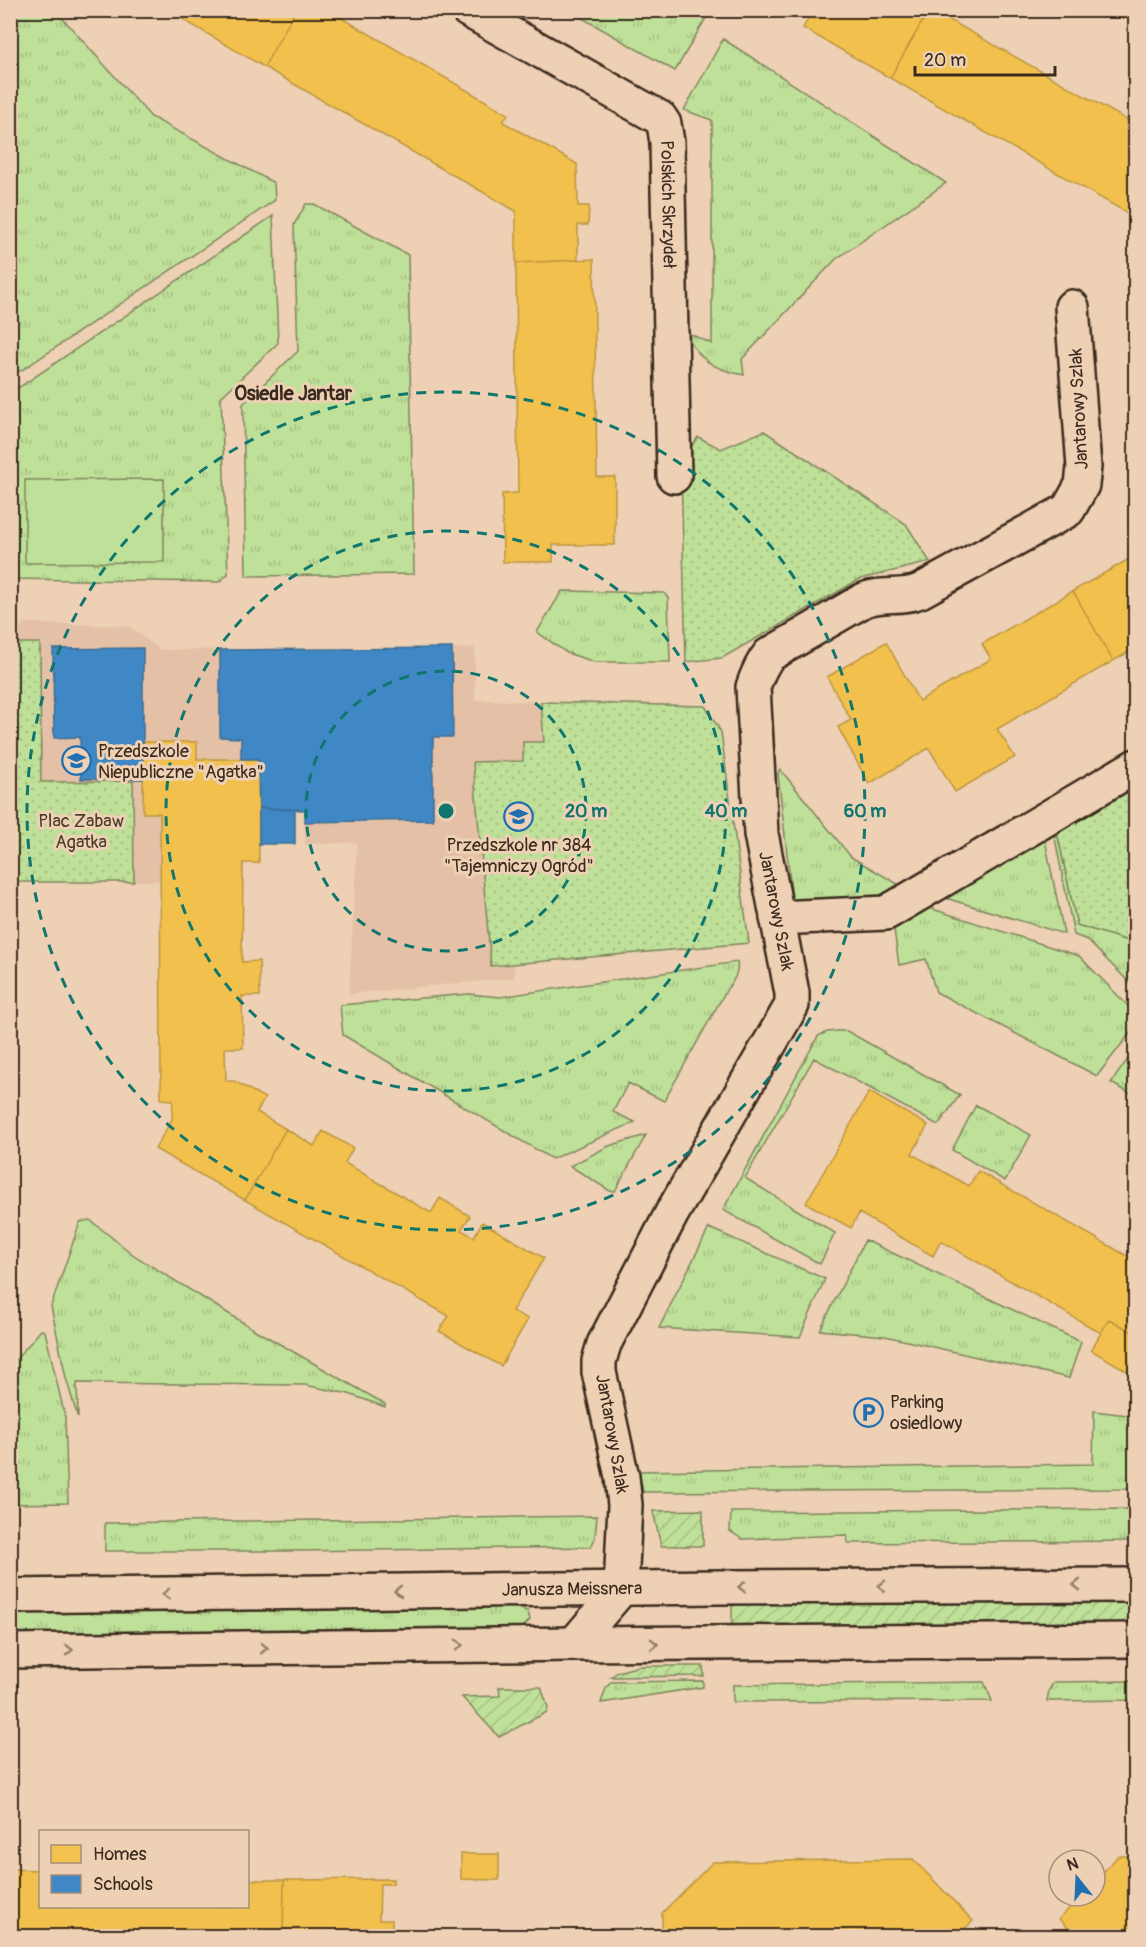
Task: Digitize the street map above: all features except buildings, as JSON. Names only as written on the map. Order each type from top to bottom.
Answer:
[{"type":"street","name":"Polskich Skrzydeł","points":[[468,10],[660,118],[664,124],[667,142],[674,476]]},
{"type":"street","name":"Jantarowy Szlak","points":[[621,1589],[625,1505],[622,1477],[604,1399],[599,1361],[610,1329],[656,1243],[790,1013],[792,1005],[792,993],[761,834],[753,687],[761,666],[769,655],[862,601],[877,597],[904,596],[920,591],[1068,510],[1082,485],[1084,467],[1072,307]]},
{"type":"street","points":[[777,918],[886,913],[1136,766]]},
{"type":"street","name":"Janusza Meissnera","points":[[10,1596],[729,1587],[1136,1585]]},
{"type":"street","points":[[574,1644],[621,1589]]},
{"type":"street","points":[[10,1651],[1136,1640]]},
{"type":"shaded area","name":"Przedszkole nr 384 \"Tajemniczy Ogród\"","points":[[25,623],[129,626],[160,650],[475,648],[475,700],[705,706],[721,732],[749,943],[514,963],[514,978],[349,994],[357,843],[305,844],[304,810],[259,808],[258,759],[197,759],[197,742],[143,813],[160,813],[160,881],[11,882],[11,638]]},
{"type":"green space","points":[[10,11],[56,11],[151,117],[274,183],[275,200],[22,370],[11,373]]},
{"type":"green space","points":[[570,11],[710,11],[675,71]]},
{"type":"green space","points":[[723,39],[946,183],[836,259],[742,359],[744,375],[723,370],[708,362],[695,349],[684,331],[712,344],[712,120],[684,110]]},
{"type":"green space","points":[[306,204],[314,204],[408,255],[414,574],[246,576],[243,404],[298,351],[294,225]]},
{"type":"green space","points":[[273,216],[278,343],[221,397],[228,574],[219,582],[11,579],[11,393]]},
{"type":"green space","points":[[764,431],[906,524],[930,562],[860,579],[722,658],[686,662],[681,469],[689,450],[698,437],[721,449]]},
{"type":"green space","points":[[164,479],[164,562],[25,563],[25,480]]},
{"type":"green space","points":[[562,591],[664,593],[668,598],[670,662],[595,662],[567,653],[537,632]]},
{"type":"green space","name":"Plac Zabaw Agatka","points":[[11,643],[40,643],[41,782],[133,781],[134,882],[11,882]]},
{"type":"green space","points":[[541,702],[705,706],[721,732],[749,943],[491,966],[473,762],[523,761],[523,742],[544,742]]},
{"type":"green space","points":[[780,769],[851,857],[908,890],[887,903],[793,907],[778,774]]},
{"type":"green space","points":[[1135,778],[1135,943],[1077,925],[1056,827]]},
{"type":"green space","points":[[1056,827],[1077,925],[1135,943],[1135,988],[1087,940],[1074,935],[1053,828]]},
{"type":"green space","points":[[1044,835],[1064,934],[939,896]]},
{"type":"green space","points":[[920,905],[1079,956],[1135,1013],[1135,1027],[1097,1076],[936,992],[926,959],[899,965],[894,929],[897,921]]},
{"type":"green space","points":[[737,962],[737,973],[734,980],[664,1101],[628,1083],[613,1112],[635,1122],[552,1159],[343,1035],[340,1005],[469,994],[500,997]]},
{"type":"green space","points":[[847,1031],[960,1095],[938,1125],[814,1058],[745,1178],[835,1233],[820,1264],[723,1210],[818,1036],[827,1032]]},
{"type":"green space","points":[[1135,1049],[1135,1096],[1111,1083]]},
{"type":"green space","points":[[976,1105],[1031,1135],[1005,1181],[952,1150]]},
{"type":"green space","points":[[646,1135],[615,1191],[610,1191],[570,1166],[609,1146]]},
{"type":"green space","points":[[90,1220],[135,1256],[255,1330],[385,1404],[385,1407],[349,1394],[305,1385],[77,1383],[78,1418],[66,1378],[51,1306],[80,1222]]},
{"type":"green space","points":[[709,1228],[825,1279],[800,1337],[659,1328]]},
{"type":"green space","points":[[865,1240],[1081,1342],[1069,1378],[885,1336],[820,1330]]},
{"type":"green space","points":[[41,1330],[45,1331],[65,1417],[68,1503],[11,1504],[11,1365]]},
{"type":"green space","points":[[1094,1411],[1135,1416],[1135,1489],[643,1492],[639,1471],[1093,1464]]},
{"type":"green space","points":[[1135,1509],[1135,1541],[848,1543],[847,1535],[742,1539],[730,1531],[731,1512]]},
{"type":"green space","points":[[703,1510],[703,1546],[661,1546],[653,1511]]},
{"type":"green space","points":[[597,1516],[595,1538],[591,1547],[105,1551],[105,1523]]},
{"type":"green space","points":[[1135,1599],[1135,1625],[732,1629],[732,1602]]},
{"type":"green space","points":[[506,1605],[528,1611],[530,1620],[523,1627],[506,1630],[11,1635],[10,1609]]},
{"type":"green space","points":[[639,1666],[703,1666],[704,1676],[611,1677],[618,1672]]},
{"type":"green space","points":[[703,1681],[703,1687],[601,1703],[606,1688],[611,1682]]},
{"type":"green space","points":[[1135,1681],[1135,1700],[1047,1701],[1049,1690],[1054,1682]]},
{"type":"green space","points":[[984,1682],[992,1701],[733,1702],[733,1685]]},
{"type":"green space","points":[[499,1687],[541,1687],[548,1707],[547,1712],[499,1737],[462,1697],[500,1696]]},
{"type":"place","name":"Przedszkole Niepubliczne \"Agatka\"","points":[[77,761]]},
{"type":"place","name":"Przedszkole nr 384 \"Tajemniczy Ogród\"","points":[[519,816]]},
{"type":"place","name":"Parking osiedlowy","points":[[869,1412]]},
{"type":"district","name":"Osiedle Jantar","points":[[293,393]]}]
